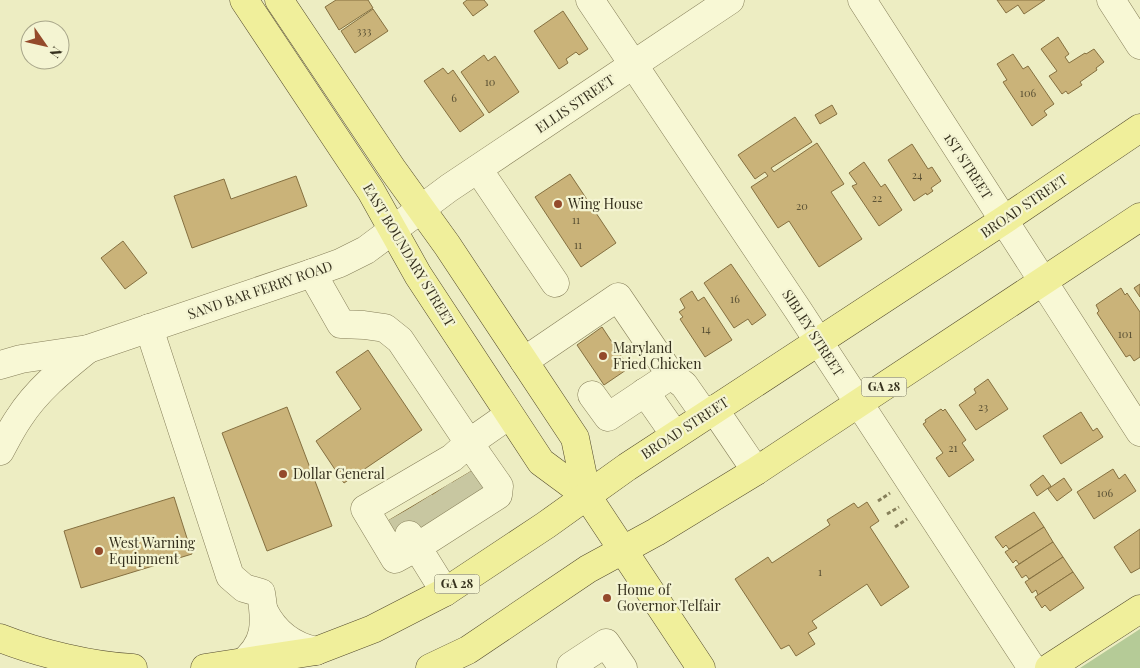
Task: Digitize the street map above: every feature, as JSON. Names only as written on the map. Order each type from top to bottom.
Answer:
[{"type":"main road","name":"EAST BOUNDARY STREET","points":[[244,0],[371,191],[418,274],[509,415],[541,462],[587,496],[623,550],[694,666]]},
{"type":"main road","name":"EAST BOUNDARY STREET","points":[[279,0],[421,210],[447,245],[575,438],[587,496]]},
{"type":"main road","name":"BROAD STREET","points":[[205,668],[316,651],[372,630],[445,592],[546,525],[709,412],[1004,220],[1140,128]]},
{"type":"main road","name":"GA 28","points":[[430,668],[468,650],[588,569],[656,532],[756,471],[1140,217]]},
{"type":"main road","points":[[1049,668],[1140,609]]},
{"type":"main road","points":[[0,638],[81,661],[120,668],[133,668]]},
{"type":"street","name":"SIBLEY STREET","points":[[590,0],[859,403],[1032,668]]},
{"type":"street","name":"ELLIS STREET","points":[[421,210],[478,168],[730,0]]},
{"type":"street","name":"1ST STREET","points":[[862,0],[1140,432]]},
{"type":"street","points":[[1111,0],[1140,45]]},
{"type":"street","points":[[478,168],[555,283]]},
{"type":"street","name":"SAND BAR FERRY ROAD","points":[[88,349],[340,263],[366,250],[421,210]]},
{"type":"street","points":[[312,273],[341,324],[364,324],[385,328],[400,340],[437,500],[445,592]]},
{"type":"street","points":[[524,361],[618,297],[671,375],[684,385],[709,412],[756,471]]},
{"type":"street","points":[[149,328],[230,576],[244,588],[261,593],[264,611],[259,646],[241,664]]},
{"type":"street","points":[[0,366],[21,359],[88,349]]},
{"type":"street","points":[[0,452],[19,418],[30,403],[54,377],[88,349]]},
{"type":"street","points":[[592,394],[608,417],[671,375]]},
{"type":"street","points":[[644,392],[675,435]]},
{"type":"street","points":[[437,500],[509,415]]},
{"type":"street","points":[[264,611],[274,628],[282,636],[303,648],[316,651]]},
{"type":"street","points":[[571,666],[606,643],[623,668]]},
{"type":"path","points":[[878,501],[896,489]]},
{"type":"path","points":[[887,514],[905,503]]},
{"type":"path","points":[[895,527],[913,515]]},
{"type":"green space","points":[[1140,629],[1140,668],[1080,668]]},
{"type":"building","points":[[336,0],[368,0],[373,8],[339,30],[325,7]]},
{"type":"building","points":[[467,0],[484,0],[488,5],[473,16],[463,3]]},
{"type":"building","points":[[997,0],[1045,0],[1024,14],[1018,5],[1006,13]]},
{"type":"building","points":[[373,9],[388,31],[355,53],[341,31]]},
{"type":"building","points":[[563,11],[588,49],[579,55],[576,52],[566,59],[568,63],[559,69],[534,31]]},
{"type":"building","points":[[1058,37],[1069,54],[1065,57],[1069,63],[1094,49],[1104,62],[1096,68],[1097,70],[1080,82],[1082,85],[1068,94],[1066,91],[1062,94],[1049,76],[1057,71],[1041,49]]},
{"type":"building","points":[[1013,54],[1023,69],[1028,66],[1054,104],[1044,111],[1047,115],[1032,126],[1003,82],[1007,80],[997,64]]},
{"type":"building","points":[[484,55],[488,61],[495,56],[519,92],[489,113],[461,72]]},
{"type":"building","points":[[443,68],[448,74],[453,70],[484,115],[460,132],[424,81]]},
{"type":"building","points":[[832,105],[837,114],[820,124],[815,115]]},
{"type":"building","points":[[795,117],[812,142],[771,168],[774,172],[817,143],[844,184],[831,192],[862,239],[819,267],[789,221],[778,228],[751,187],[768,176],[765,172],[755,179],[738,155]]},
{"type":"building","points":[[912,144],[928,169],[932,167],[941,181],[931,188],[933,191],[914,201],[888,160]]},
{"type":"building","points":[[864,162],[881,187],[885,184],[902,210],[879,226],[852,186],[857,184],[849,173]]},
{"type":"building","points":[[570,174],[616,243],[581,267],[535,197]]},
{"type":"building","points":[[296,176],[307,206],[192,248],[174,196],[224,179],[231,199]]},
{"type":"building","points":[[123,241],[147,273],[125,289],[101,258]]},
{"type":"building","points":[[731,264],[766,315],[752,325],[748,319],[734,328],[704,283]]},
{"type":"building","points":[[1140,284],[1140,297],[1134,288]]},
{"type":"building","points":[[1121,288],[1125,295],[1127,293],[1140,312],[1140,357],[1134,361],[1130,355],[1126,357],[1097,313],[1099,311],[1096,305]]},
{"type":"building","points":[[692,291],[698,301],[704,297],[732,340],[705,357],[680,319],[683,317],[679,312],[685,308],[680,299]]},
{"type":"building","points":[[602,327],[629,368],[604,385],[577,345]]},
{"type":"building","points":[[368,350],[422,430],[344,483],[316,441],[361,409],[336,372]]},
{"type":"building","points":[[988,379],[1008,409],[976,430],[959,405],[976,393],[974,389]]},
{"type":"building","points":[[287,407],[332,526],[267,551],[222,433]]},
{"type":"building","points":[[941,409],[943,411],[945,409],[966,440],[962,443],[974,460],[949,477],[936,458],[943,453],[923,424],[926,422],[925,420]]},
{"type":"building","points":[[1081,412],[1093,431],[1097,428],[1103,437],[1061,464],[1043,436]]},
{"type":"building","points":[[480,466],[492,485],[393,544],[381,525]]},
{"type":"building","points":[[1113,469],[1119,479],[1125,474],[1136,491],[1094,519],[1077,492]]},
{"type":"building","points":[[1043,475],[1051,486],[1037,496],[1030,485]]},
{"type":"building","points":[[1064,478],[1072,490],[1057,501],[1048,489]]},
{"type":"building","points":[[174,497],[192,554],[81,588],[64,531]]},
{"type":"building","points":[[867,502],[879,521],[870,527],[909,587],[881,606],[867,584],[812,621],[817,628],[808,633],[815,644],[796,656],[789,645],[781,649],[735,579],[768,557],[772,563],[830,525],[827,520],[854,503],[858,508]]},
{"type":"building","points":[[1034,512],[1044,527],[1009,549],[1006,545],[1003,548],[995,537]]},
{"type":"building","points":[[1044,527],[1053,542],[1019,564],[1016,560],[1013,563],[1005,552]]},
{"type":"building","points":[[1140,529],[1140,568],[1131,573],[1114,547]]},
{"type":"building","points":[[1053,542],[1063,557],[1029,579],[1026,575],[1022,578],[1015,567]]},
{"type":"building","points":[[1063,557],[1073,572],[1038,595],[1036,590],[1032,593],[1025,582]]},
{"type":"building","points":[[1073,572],[1084,588],[1050,611],[1045,605],[1042,608],[1035,597]]},
{"type":"tunnel","points":[[463,476],[475,496]]},
{"type":"tunnel","points":[[440,490],[453,509]]},
{"type":"tunnel","points":[[420,502],[432,521]]},
{"type":"tunnel","points":[[398,515],[409,535]]},
{"type":"place","name":"Wing House","points":[[558,204]]},
{"type":"place","name":"Maryland Fried Chicken","points":[[603,356]]},
{"type":"place","name":"Dollar General","points":[[283,474]]},
{"type":"place","name":"West Warning Equipment","points":[[99,551]]},
{"type":"place","name":"Home of Governor Telfair","points":[[607,598]]}]
